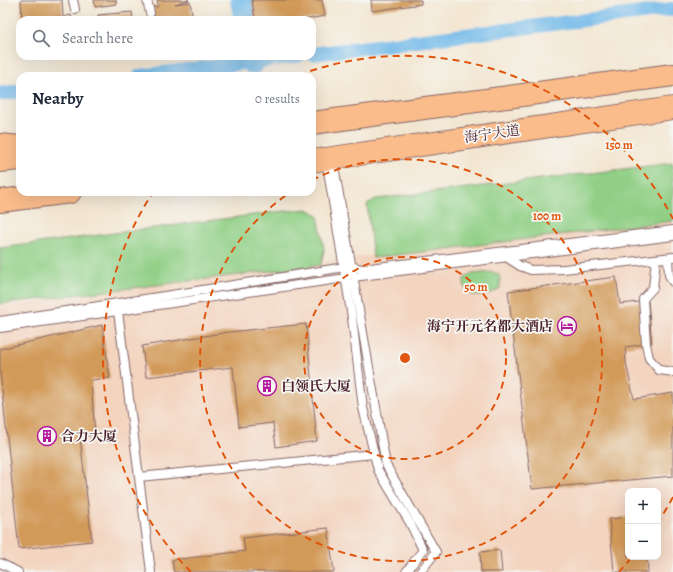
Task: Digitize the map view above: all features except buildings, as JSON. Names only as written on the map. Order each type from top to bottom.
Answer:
[{"type":"highway","points":[[316,122],[673,75]]},
{"type":"highway","name":"海宁大道","points":[[324,159],[673,108]]},
{"type":"highway","points":[[0,145],[16,147]]},
{"type":"highway","points":[[0,161],[16,159]]},
{"type":"highway","points":[[0,200],[35,196]]},
{"type":"lane","points":[[73,0],[75,9]]},
{"type":"lane","points":[[147,0],[150,13]]},
{"type":"lane","points":[[324,159],[347,266],[386,465],[436,552],[420,572]]},
{"type":"lane","points":[[0,321],[347,266],[362,269],[673,230]]},
{"type":"lane","points":[[0,328],[349,278],[673,236]]},
{"type":"lane","points":[[493,252],[509,257],[520,266],[531,270],[564,269],[671,257],[669,275],[673,282]]},
{"type":"lane","points":[[656,259],[653,288],[643,299],[646,344],[650,358],[659,370],[673,372]]},
{"type":"lane","points":[[349,278],[352,318],[363,408],[378,470],[410,524],[423,550],[406,572]]},
{"type":"lane","points":[[118,311],[151,572]]},
{"type":"lane","points":[[139,477],[374,454]]},
{"type":"lane","points":[[0,563],[18,572]]},
{"type":"shaded area","points":[[673,213],[673,572],[0,572],[0,307]]},
{"type":"green space","points":[[673,163],[673,221],[373,258],[367,204],[376,199]]},
{"type":"green space","points":[[307,209],[318,215],[324,250],[321,265],[0,304],[0,248]]},
{"type":"green space","points":[[493,272],[499,275],[500,288],[489,294],[477,296],[467,291],[464,286],[464,279],[470,274]]},
{"type":"waterway","points":[[242,0],[245,16]]},
{"type":"waterway","points":[[316,54],[673,9]]},
{"type":"waterway","points":[[172,72],[266,60]]},
{"type":"waterway","points":[[0,94],[16,92]]},
{"type":"place","name":"海宁开元名都大酒店","points":[[567,326]]},
{"type":"place","name":"白领氏大厦","points":[[267,386]]},
{"type":"place","name":"合力大厦","points":[[47,436]]}]
